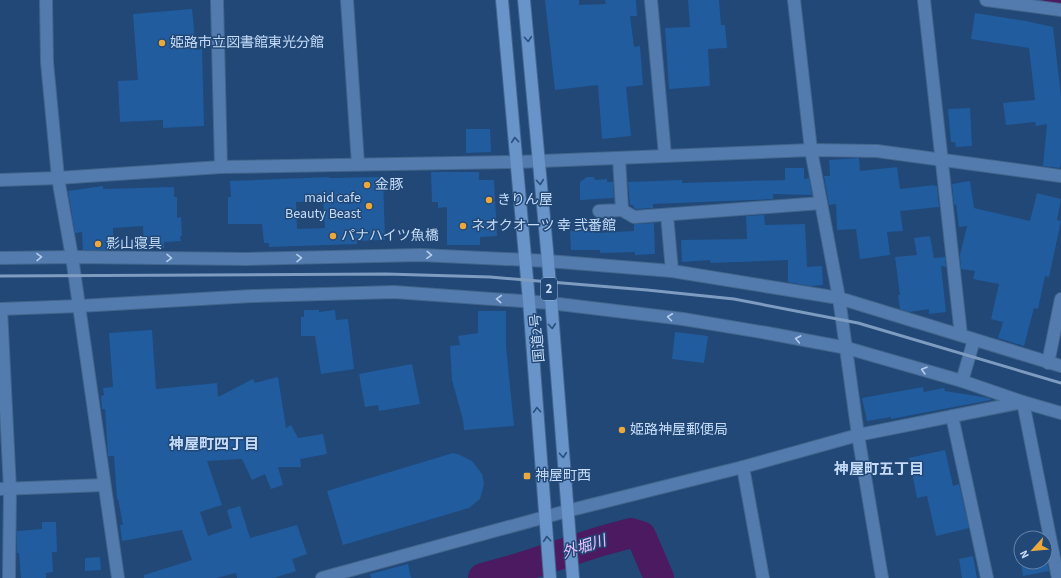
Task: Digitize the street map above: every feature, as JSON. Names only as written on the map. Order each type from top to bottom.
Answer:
[{"type":"highway","name":"国道2号","points":[[502,0],[529,301],[550,578]]},
{"type":"highway","name":"国道2号","points":[[524,0],[548,261],[550,303],[573,578]]},
{"type":"street","points":[[46,0],[47,62],[58,178],[80,306],[118,578]]},
{"type":"street","points":[[217,0],[221,167]]},
{"type":"street","points":[[347,0],[358,164]]},
{"type":"street","points":[[651,0],[665,155]]},
{"type":"street","points":[[794,0],[811,150],[839,298],[858,435],[882,578]]},
{"type":"street","points":[[924,0],[961,335]]},
{"type":"street","points":[[986,0],[1061,10]]},
{"type":"street","points":[[1060,0],[1061,4]]},
{"type":"street","points":[[0,180],[58,178],[221,167],[516,162],[811,150],[877,151],[1061,176]]},
{"type":"street","points":[[619,158],[622,210]]},
{"type":"street","points":[[599,211],[622,210],[634,216],[667,215],[820,203]]},
{"type":"street","points":[[667,215],[672,271]]},
{"type":"street","points":[[0,258],[72,257],[246,259],[421,255],[548,261],[672,271],[701,274],[839,298],[1061,366]]},
{"type":"street","points":[[9,578],[5,489],[1,309],[252,296],[394,292],[550,303],[683,318],[847,348],[962,381],[1023,402],[1061,413]]},
{"type":"street","points":[[1048,363],[1061,299]]},
{"type":"street","points":[[962,381],[974,340]]},
{"type":"street","points":[[322,578],[567,511],[743,467],[858,435],[1023,402]]},
{"type":"street","points":[[1023,402],[1057,577]]},
{"type":"street","points":[[952,416],[987,578]]},
{"type":"street","points":[[743,467],[763,578]]},
{"type":"street","points":[[5,489],[104,485]]},
{"type":"building","points":[[545,0],[579,0],[579,5],[606,4],[605,0],[636,0],[637,16],[630,16],[634,47],[640,46],[643,85],[626,87],[631,136],[602,139],[598,85],[555,90]]},
{"type":"building","points":[[688,0],[719,0],[721,25],[725,25],[727,48],[708,49],[710,86],[669,89],[665,28],[690,27]]},
{"type":"building","points":[[192,9],[196,50],[202,49],[204,126],[163,128],[163,120],[120,122],[118,81],[138,80],[133,14]]},
{"type":"building","points":[[975,13],[1053,27],[1061,96],[1060,168],[1043,166],[1047,124],[1036,126],[1035,122],[1006,125],[1003,103],[1035,100],[1029,48],[971,39]]},
{"type":"building","points":[[970,108],[972,146],[956,147],[955,142],[951,142],[948,109]]},
{"type":"building","points":[[466,129],[490,129],[491,152],[466,153]]},
{"type":"building","points":[[859,158],[860,171],[897,167],[900,189],[937,186],[939,207],[900,211],[903,231],[887,232],[890,255],[860,259],[856,229],[837,230],[836,204],[829,205],[824,176],[830,176],[829,160]]},
{"type":"building","points":[[785,168],[804,168],[804,179],[809,178],[812,195],[773,194],[773,199],[653,204],[653,208],[636,209],[633,205],[630,205],[628,182],[682,180],[682,183],[785,180]]},
{"type":"building","name":"ネオクオーツ 幸 弐番館","points":[[431,172],[479,172],[479,180],[494,180],[497,236],[480,237],[480,245],[447,245],[447,207],[438,208],[438,202],[432,202]]},
{"type":"building","points":[[329,177],[383,177],[385,240],[357,241],[357,244],[269,247],[269,243],[264,243],[262,224],[228,224],[228,197],[231,197],[230,181]],"holes":[[[323,201],[325,228],[297,229],[296,202]]]},
{"type":"building","points":[[587,177],[593,177],[596,180],[607,179],[607,182],[613,182],[614,198],[580,200],[580,182]]},
{"type":"building","points":[[970,181],[974,208],[1030,221],[1037,193],[1061,199],[1057,220],[1061,221],[1049,277],[1045,276],[1038,309],[1034,308],[1024,346],[998,338],[1003,322],[991,319],[999,284],[973,279],[975,271],[961,269],[960,255],[967,226],[959,227],[956,204],[954,205],[952,184]]},
{"type":"building","points":[[103,186],[103,189],[174,187],[174,197],[177,197],[177,218],[181,217],[181,241],[164,242],[164,248],[144,248],[143,226],[113,228],[114,250],[83,250],[82,232],[75,233],[68,191]]},
{"type":"building","points":[[764,215],[765,225],[805,224],[807,267],[822,266],[823,285],[810,286],[788,282],[788,260],[711,263],[710,260],[682,262],[681,240],[747,239],[746,216]]},
{"type":"building","points":[[654,223],[655,254],[635,255],[635,252],[600,253],[600,250],[571,250],[570,231],[595,231],[595,233],[634,231],[634,224]]},
{"type":"building","points":[[930,236],[934,258],[945,257],[946,267],[941,266],[946,312],[929,314],[929,309],[909,312],[900,309],[898,295],[900,295],[895,257],[917,255],[914,238]]},
{"type":"building","points":[[304,310],[319,310],[319,312],[335,310],[336,320],[348,319],[354,369],[321,374],[315,336],[301,336],[301,317],[304,317]]},
{"type":"building","points":[[478,311],[506,311],[506,347],[514,426],[464,430],[463,420],[452,380],[450,346],[460,345],[458,336],[478,333]]},
{"type":"building","points":[[152,330],[156,389],[217,383],[218,397],[253,379],[255,383],[278,377],[286,428],[291,425],[298,438],[323,434],[327,454],[300,459],[301,467],[278,467],[283,485],[271,489],[265,474],[252,480],[242,459],[207,461],[222,505],[200,512],[208,536],[232,528],[227,510],[240,506],[250,538],[297,525],[307,554],[292,559],[296,571],[274,578],[237,578],[236,573],[216,578],[144,578],[144,575],[192,560],[182,530],[122,541],[120,525],[123,525],[117,499],[114,456],[108,456],[105,409],[102,409],[101,396],[104,395],[103,388],[113,387],[109,333]]},
{"type":"building","points":[[675,332],[708,336],[704,363],[672,359]]},
{"type":"building","points":[[412,364],[420,404],[379,411],[378,405],[365,407],[359,374]]},
{"type":"building","points":[[923,387],[924,392],[944,388],[945,391],[989,398],[991,400],[891,419],[891,417],[867,421],[862,398]]},
{"type":"building","points":[[945,450],[953,486],[959,484],[969,528],[936,536],[927,496],[917,498],[909,458]]},
{"type":"building","points":[[453,453],[472,461],[482,474],[484,484],[480,499],[469,508],[343,545],[327,491]]},
{"type":"building","points":[[42,522],[56,522],[57,552],[52,552],[53,572],[46,573],[46,578],[21,578],[19,553],[17,553],[17,531],[42,529]]},
{"type":"building","points":[[973,556],[977,578],[962,578],[959,559]]},
{"type":"building","points":[[100,557],[101,570],[85,571],[85,558]]},
{"type":"building","points":[[408,564],[411,578],[371,578],[370,574]]},
{"type":"building","points":[[1022,570],[1049,571],[1023,576]]},
{"type":"waterway","points":[[1044,0],[1061,2]]},
{"type":"waterway","name":"外堀川","points":[[483,578],[631,533],[641,536],[659,578]]},
{"type":"railway","points":[[0,276],[386,274],[490,277],[647,290],[734,299],[858,323],[1061,383]]},
{"type":"place","name":"姫路市立図書館東光分館","points":[[162,43]]},
{"type":"place","name":"金豚","points":[[367,185]]},
{"type":"place","name":"きりん屋","points":[[489,200]]},
{"type":"place","name":"maid cafe Beauty Beast","points":[[369,206]]},
{"type":"place","name":"ネオクオーツ 幸 弐番館","points":[[463,226]]},
{"type":"place","name":"パナハイツ魚橋","points":[[333,236]]},
{"type":"place","name":"影山寝具","points":[[98,244]]},
{"type":"place","name":"姫路神屋郵便局","points":[[622,430]]},
{"type":"place","name":"神屋町西","points":[[527,476]]},
{"type":"district","name":"神屋町四丁目","points":[[214,444]]},
{"type":"district","name":"神屋町五丁目","points":[[879,469]]}]
